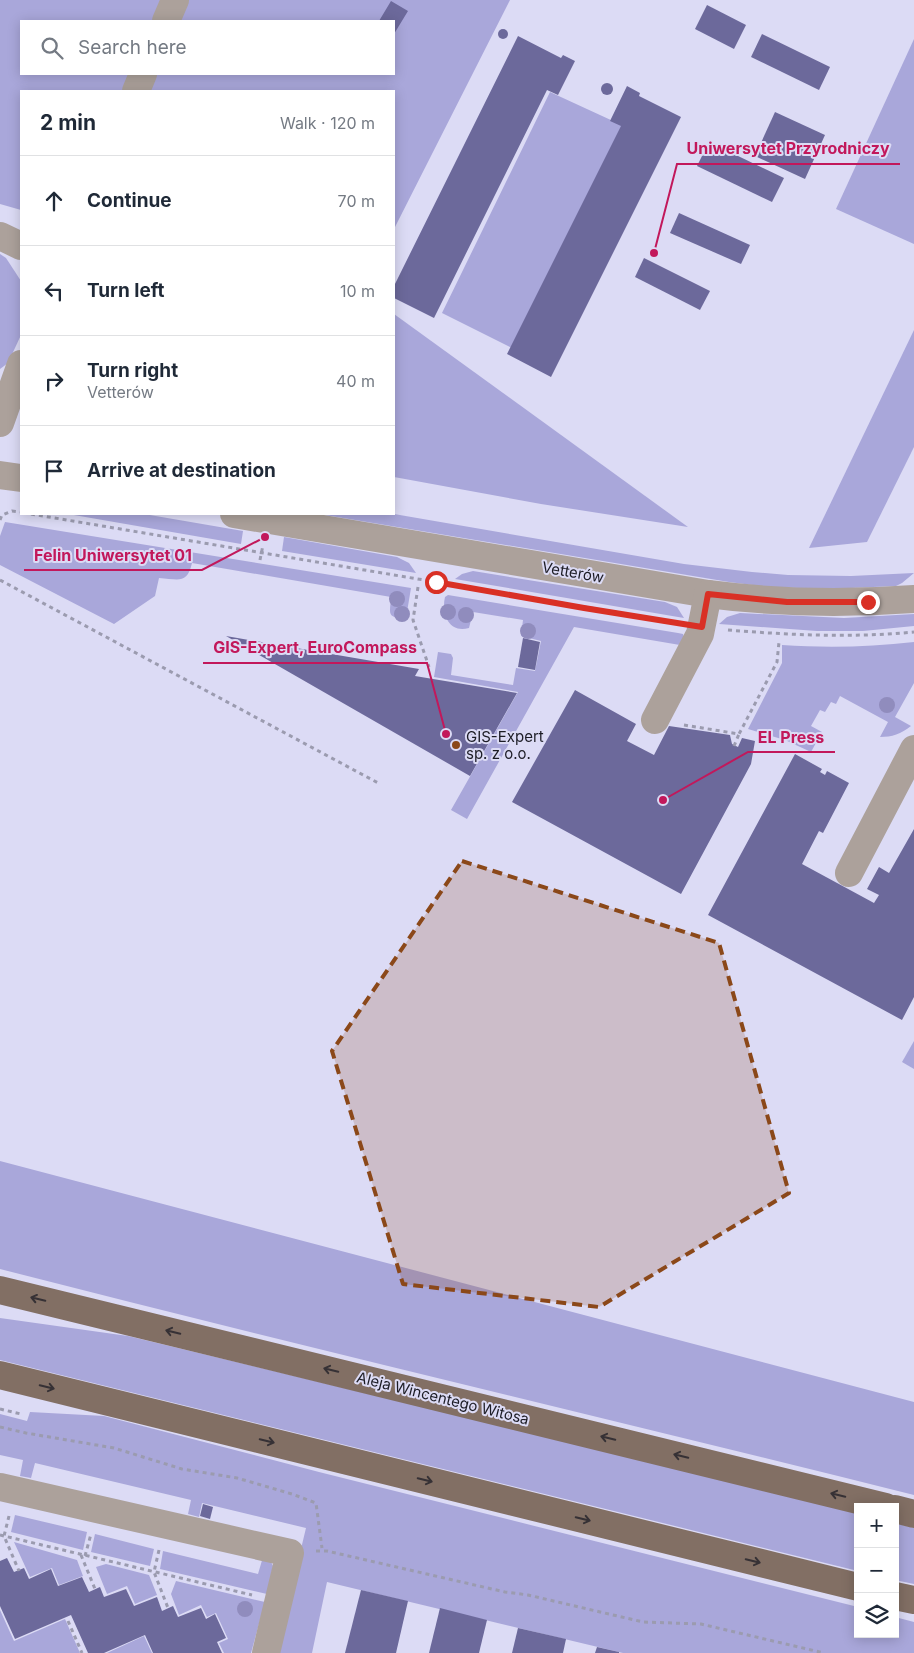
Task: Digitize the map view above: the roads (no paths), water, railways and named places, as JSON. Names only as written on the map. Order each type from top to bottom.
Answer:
[{"type":"main road","name":"Aleja Wincentego Witosa","points":[[0,1290],[870,1503]]},
{"type":"main road","points":[[0,1376],[854,1585]]},
{"type":"main road","points":[[899,1510],[914,1514]]},
{"type":"main road","points":[[899,1597],[914,1600]]},
{"type":"street","points":[[166,20],[175,0]]},
{"type":"street","points":[[136,90],[143,75]]},
{"type":"street","points":[[0,236],[20,246]]},
{"type":"street","points":[[0,423],[5,392],[20,366]]},
{"type":"street","points":[[0,476],[20,478]]},
{"type":"street","name":"Vetterów","points":[[240,515],[708,594],[808,603],[849,603],[914,599]]},
{"type":"street","points":[[667,722],[702,627],[708,594]]},
{"type":"street","points":[[848,873],[914,749]]},
{"type":"street","points":[[0,1487],[290,1553],[266,1653]]},
{"type":"place","name":"Uniwersytet Przyrodniczy","points":[[654,253]]},
{"type":"place","name":"Felin Uniwersytet 01","points":[[265,537]]},
{"type":"place","name":"GIS-Expert, EuroCompass","points":[[446,734]]},
{"type":"place","name":"GIS-Expert sp. z o.o.","points":[[456,745]]},
{"type":"place","name":"EL Press","points":[[663,800]]}]
